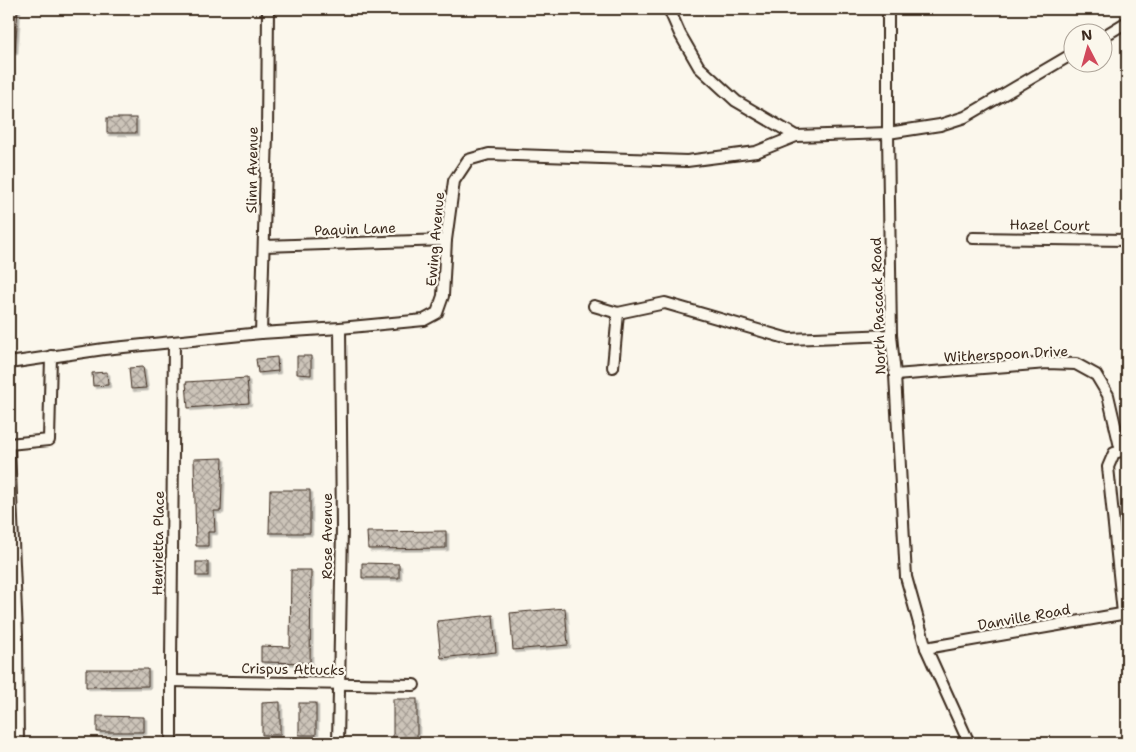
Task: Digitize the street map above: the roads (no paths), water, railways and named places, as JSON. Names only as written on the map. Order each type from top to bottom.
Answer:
[{"type":"street","name":"Slinn Avenue","points":[[261,333],[268,9]]},
{"type":"street","points":[[669,9],[680,34],[699,67],[736,101],[796,136],[888,133],[940,125],[965,118],[1064,59]]},
{"type":"street","name":"North Pascack Road","points":[[888,9],[891,335],[895,375],[906,577],[926,648],[969,743]]},
{"type":"street","points":[[1114,30],[1127,22]]},
{"type":"street","name":"Ewing Avenue","points":[[9,363],[51,356],[261,333],[420,322],[437,314],[443,296],[446,240],[454,181],[468,160],[489,154],[687,161],[756,152],[796,136]]},
{"type":"street","name":"Hazel Court","points":[[973,238],[1127,240]]},
{"type":"street","name":"Paquin Lane","points":[[264,246],[446,240]]},
{"type":"street","points":[[594,306],[618,312],[665,303],[789,339],[891,335]]},
{"type":"street","points":[[613,367],[618,312]]},
{"type":"street","name":"Rose Avenue","points":[[338,743],[342,528],[340,328]]},
{"type":"street","name":"Henrietta Place","points":[[171,743],[174,343]]},
{"type":"street","points":[[9,444],[49,440],[51,356]]},
{"type":"street","name":"Witherspoon Drive","points":[[895,375],[1047,363],[1076,364],[1096,375],[1108,395],[1124,451]]},
{"type":"street","points":[[9,450],[13,634],[18,743]]},
{"type":"street","points":[[1124,451],[1114,453],[1108,467],[1125,613]]},
{"type":"street","name":"Danville Road","points":[[926,648],[1125,613]]},
{"type":"street","name":"Crispus Attucks","points":[[171,681],[414,685]]}]
